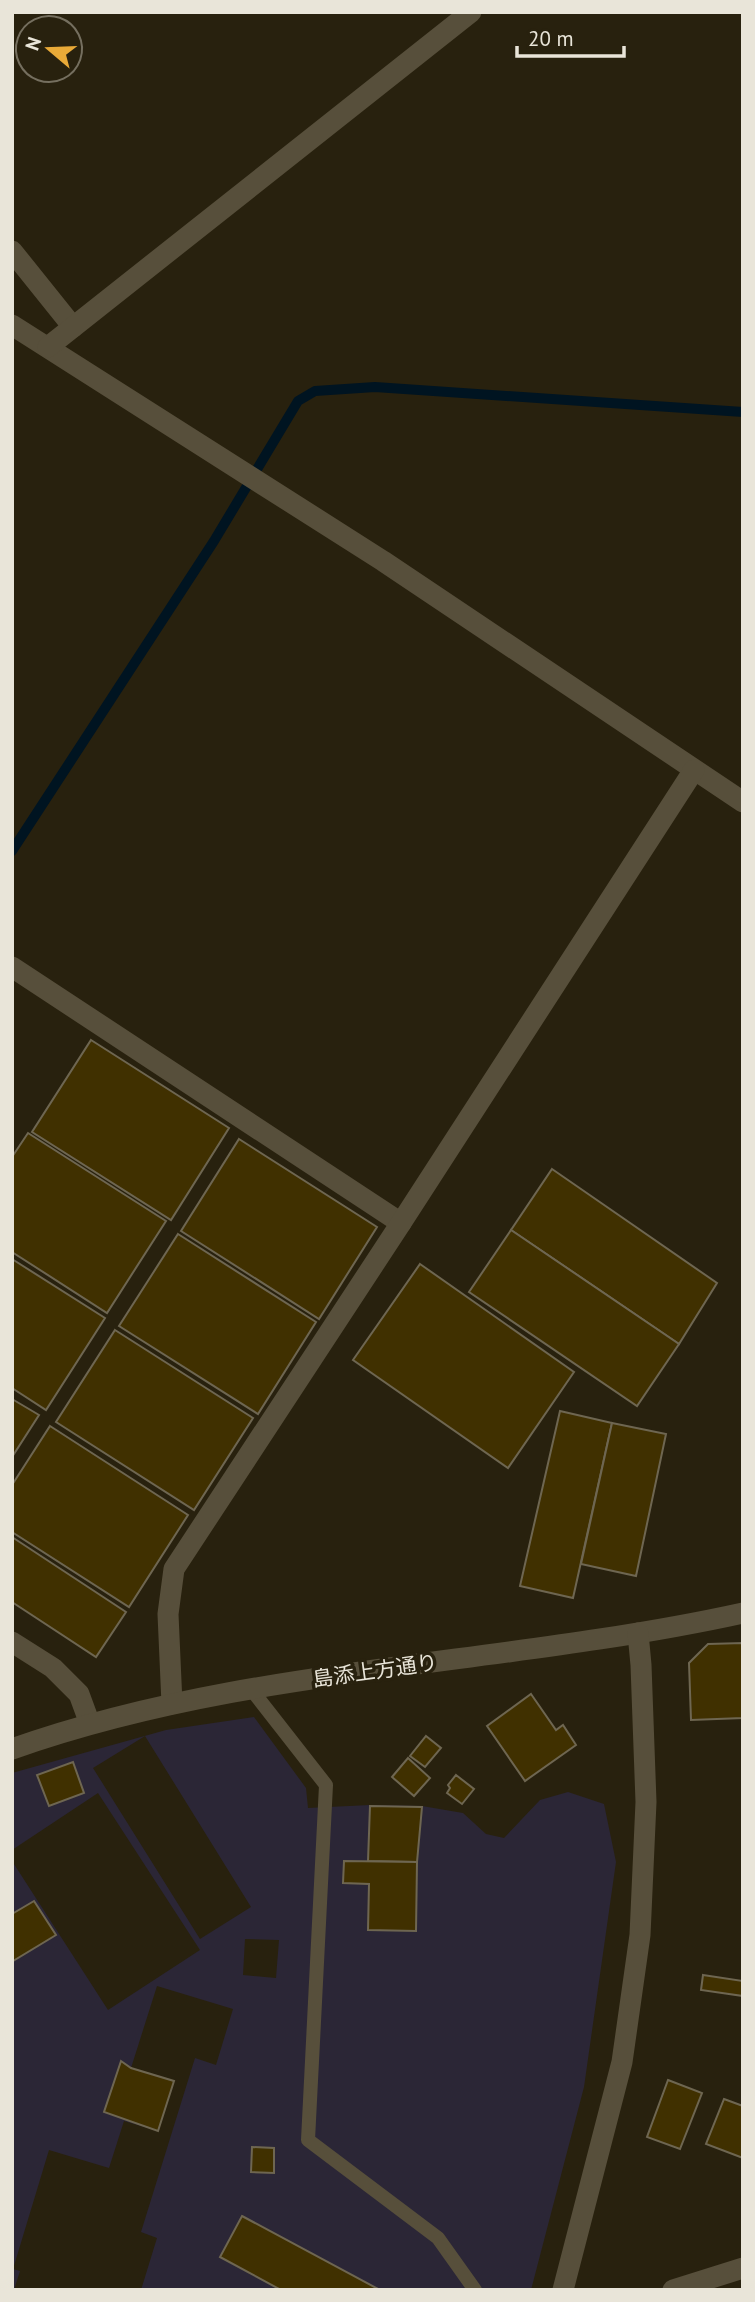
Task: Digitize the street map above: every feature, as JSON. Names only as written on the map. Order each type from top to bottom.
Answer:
[{"type":"street","points":[[48,347],[471,12]]},
{"type":"street","points":[[12,251],[73,327]]},
{"type":"street","points":[[12,325],[383,561],[743,802]]},
{"type":"street","points":[[173,1704],[168,1614],[174,1569],[694,770]]},
{"type":"street","points":[[12,967],[401,1223]]},
{"type":"street","name":"島添上方通り","points":[[12,1749],[90,1724],[251,1689],[670,1629],[743,1613]]},
{"type":"street","points":[[563,2290],[622,2062],[640,1936],[646,1802],[638,1633]]},
{"type":"street","points":[[12,1642],[52,1668],[79,1694],[90,1724]]},
{"type":"street","points":[[673,2290],[743,2268]]},
{"type":"lane","points":[[251,1689],[326,1785],[308,2140],[438,2238],[475,2290]]},
{"type":"shaded area","points":[[254,1717],[306,1788],[308,1808],[370,1805],[422,1806],[463,1813],[486,1834],[504,1838],[540,1800],[568,1792],[604,1804],[616,1862],[584,2087],[531,2290],[380,2290],[242,2216],[220,2257],[281,2290],[141,2290],[157,2238],[141,2232],[195,2058],[216,2065],[233,2009],[157,1986],[131,2068],[174,2081],[158,2131],[124,2121],[109,2168],[49,2150],[13,2269],[20,2271],[12,2290],[12,1959],[14,1961],[55,1935],[34,1901],[12,1914],[12,1861],[108,2010],[200,1950],[98,1793],[12,1850],[12,1773],[166,1730]],"holes":[[[145,1736],[251,1907],[200,1939],[93,1768]],[[73,1762],[84,1793],[49,1806],[38,1775]],[[370,1806],[422,1807],[417,1862],[416,1931],[368,1930],[369,1884],[343,1883],[344,1861],[368,1861]],[[245,1939],[279,1940],[276,1978],[243,1975]],[[252,2148],[274,2148],[273,2173],[251,2172]]]},
{"type":"building","points":[[91,1040],[229,1128],[171,1220],[32,1132]]},
{"type":"building","points":[[28,1133],[166,1221],[107,1313],[12,1252],[12,1157]]},
{"type":"building","points":[[239,1139],[377,1227],[319,1319],[181,1231]]},
{"type":"building","points":[[552,1169],[717,1283],[679,1344],[511,1230]]},
{"type":"building","points":[[511,1230],[679,1344],[637,1406],[469,1292]]},
{"type":"building","points":[[178,1234],[316,1322],[258,1414],[119,1326]]},
{"type":"building","points":[[12,1259],[105,1318],[46,1410],[12,1388]]},
{"type":"building","points":[[420,1264],[574,1372],[508,1468],[353,1360]]},
{"type":"building","points":[[115,1330],[253,1418],[194,1510],[56,1422]]},
{"type":"building","points":[[12,1399],[39,1415],[12,1457]]},
{"type":"building","points":[[560,1411],[612,1423],[573,1598],[520,1586]]},
{"type":"building","points":[[612,1423],[666,1434],[636,1576],[581,1564]]},
{"type":"building","points":[[50,1426],[188,1515],[129,1607],[12,1532],[12,1485]]},
{"type":"building","points":[[12,1537],[126,1612],[96,1657],[12,1602]]},
{"type":"building","points":[[743,1643],[743,1718],[691,1720],[689,1663],[708,1644]]},
{"type":"building","points":[[531,1694],[556,1730],[563,1725],[576,1745],[525,1781],[487,1726]]},
{"type":"building","points":[[426,1736],[441,1748],[425,1767],[410,1756]]},
{"type":"building","points":[[408,1758],[430,1778],[414,1796],[392,1777]]},
{"type":"building","points":[[73,1762],[84,1793],[49,1806],[37,1775]]},
{"type":"building","points":[[456,1775],[474,1789],[462,1804],[447,1793],[450,1788],[448,1785]]},
{"type":"building","points":[[370,1806],[422,1807],[417,1862],[368,1861]]},
{"type":"building","points":[[344,1861],[417,1862],[416,1931],[368,1930],[369,1884],[343,1883]]},
{"type":"building","points":[[34,1901],[56,1935],[13,1961],[12,1914]]},
{"type":"building","points":[[703,1975],[743,1981],[743,1996],[701,1990]]},
{"type":"building","points":[[121,2061],[131,2068],[174,2081],[158,2131],[104,2112]]},
{"type":"building","points":[[668,2080],[702,2093],[680,2149],[647,2137]]},
{"type":"building","points":[[724,2099],[743,2106],[743,2158],[706,2144]]},
{"type":"building","points":[[252,2147],[274,2148],[274,2173],[251,2172]]},
{"type":"building","points":[[242,2216],[380,2290],[281,2290],[220,2257]]},
{"type":"waterway","points":[[12,851],[214,541],[298,401],[315,391],[375,387],[743,412]]}]
